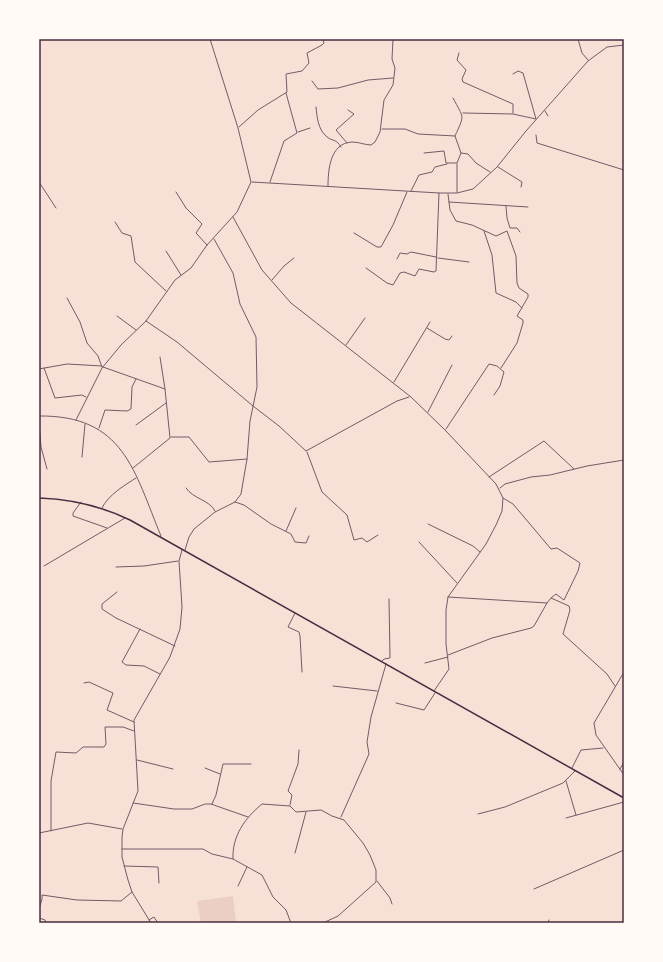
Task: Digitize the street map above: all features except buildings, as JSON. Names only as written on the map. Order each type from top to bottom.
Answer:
[{"type":"main road","points":[[39,498],[81,502],[125,517],[624,798]]},
{"type":"street","points":[[76,420],[103,367],[121,345],[146,321],[167,291],[191,268],[207,245],[233,217],[251,182],[238,128],[210,39]]},
{"type":"street","points":[[297,133],[286,93],[286,74],[302,71],[309,63],[307,53],[322,45],[324,43],[323,39]]},
{"type":"street","points":[[328,187],[330,161],[341,147],[347,144],[374,144],[381,129],[384,100],[392,89],[394,78],[395,68],[392,59],[393,39]]},
{"type":"street","points":[[578,39],[582,53],[588,61]]},
{"type":"street","points":[[251,182],[439,193],[456,193],[473,189],[497,167],[536,119],[588,61],[607,46],[624,45]]},
{"type":"street","points":[[459,52],[457,60],[466,70],[462,79],[463,82],[513,104],[513,114]]},
{"type":"street","points":[[513,74],[518,71],[523,73],[536,119]]},
{"type":"street","points":[[312,80],[318,89],[338,88],[368,80],[394,78]]},
{"type":"street","points":[[238,128],[261,108],[286,93]]},
{"type":"street","points":[[453,98],[463,113],[463,118],[455,136],[461,153],[457,163],[456,193]]},
{"type":"street","points":[[316,107],[317,119],[322,130],[327,137],[337,140],[341,147]]},
{"type":"street","points":[[347,144],[336,130],[354,114],[348,110]]},
{"type":"street","points":[[544,111],[548,116]]},
{"type":"street","points":[[463,113],[513,114],[536,119]]},
{"type":"street","points":[[270,183],[284,141],[297,133],[310,128]]},
{"type":"street","points":[[381,129],[405,129],[418,134],[455,136]]},
{"type":"street","points":[[536,135],[537,143],[624,170]]},
{"type":"street","points":[[424,152],[444,151],[447,164]]},
{"type":"street","points":[[461,153],[468,154],[476,163],[491,172]]},
{"type":"street","points":[[410,191],[419,174],[432,172],[435,166],[457,163]]},
{"type":"street","points":[[497,167],[522,182],[521,187]]},
{"type":"street","points":[[39,182],[56,208]]},
{"type":"street","points":[[354,233],[377,247],[381,247],[393,225],[407,191]]},
{"type":"street","points":[[176,192],[186,208],[202,224],[196,232],[207,245]]},
{"type":"street","points":[[366,268],[387,283],[394,285],[400,273],[404,272],[415,276],[419,269],[434,272],[436,270],[439,193]]},
{"type":"street","points":[[448,193],[448,202],[452,216],[456,221],[496,236],[510,228],[517,228],[520,232]]},
{"type":"street","points":[[448,202],[528,207]]},
{"type":"street","points":[[506,205],[510,228]]},
{"type":"street","points":[[233,217],[262,270],[291,303],[428,412],[489,477],[499,489],[503,498],[502,511],[496,525],[480,553],[448,597],[446,610],[448,672],[424,710],[396,703]]},
{"type":"street","points":[[115,222],[122,233],[131,236],[135,262],[167,291]]},
{"type":"street","points":[[484,231],[492,255],[496,293],[505,296],[522,308]]},
{"type":"street","points":[[501,368],[517,343],[523,320],[517,316],[528,294],[519,288],[517,283],[516,256],[507,231]]},
{"type":"street","points":[[185,551],[189,537],[194,530],[215,512],[235,502],[241,494],[257,387],[256,337],[240,304],[233,273],[214,238]]},
{"type":"street","points":[[166,252],[182,275]]},
{"type":"street","points":[[397,259],[400,254],[407,254],[411,252],[469,262]]},
{"type":"street","points":[[272,281],[284,266],[294,258]]},
{"type":"street","points":[[67,298],[80,322],[88,343],[98,356],[103,367]]},
{"type":"street","points":[[117,316],[137,330]]},
{"type":"street","points":[[345,345],[365,318]]},
{"type":"street","points":[[146,321],[177,342],[279,426],[306,451],[322,492],[347,515],[354,540],[362,538],[368,542],[378,535]]},
{"type":"street","points":[[393,383],[430,322]]},
{"type":"street","points":[[427,328],[445,339],[449,340],[452,336]]},
{"type":"street","points":[[160,357],[167,403],[170,437]]},
{"type":"street","points":[[39,369],[67,364],[86,364],[103,367],[165,390]]},
{"type":"street","points":[[445,430],[489,364],[501,368],[504,372],[504,378],[494,395]]},
{"type":"street","points":[[428,412],[452,365]]},
{"type":"street","points":[[44,368],[56,398],[82,395],[87,397]]},
{"type":"street","points":[[99,429],[106,410],[127,411],[131,409],[132,387],[137,379]]},
{"type":"street","points":[[306,451],[397,401],[411,397]]},
{"type":"street","points":[[136,425],[167,403]]},
{"type":"street","points":[[39,416],[76,420],[99,429],[118,445],[137,478],[161,537]]},
{"type":"street","points":[[39,424],[41,447],[47,469]]},
{"type":"street","points":[[82,457],[86,424]]},
{"type":"street","points":[[132,468],[170,437],[189,437],[209,462],[247,459]]},
{"type":"street","points":[[489,477],[544,441],[574,469]]},
{"type":"street","points":[[499,489],[505,484],[624,460]]},
{"type":"street","points":[[102,508],[104,504],[121,488],[137,478]]},
{"type":"street","points":[[186,488],[197,499],[213,508],[215,512]]},
{"type":"street","points":[[425,663],[448,656],[492,638],[531,628],[534,626],[550,598],[556,594],[564,600],[580,563],[557,548],[551,549],[513,504],[503,498]]},
{"type":"street","points":[[81,502],[73,516],[108,528]]},
{"type":"street","points":[[235,502],[244,505],[271,524],[293,536],[295,542],[304,544],[309,536]]},
{"type":"street","points":[[286,532],[296,508]]},
{"type":"street","points":[[44,566],[125,517]]},
{"type":"street","points":[[428,524],[473,546],[480,553]]},
{"type":"street","points":[[419,542],[458,584]]},
{"type":"street","points":[[150,923],[132,892],[124,866],[122,849],[123,829],[138,791],[134,722],[175,646],[180,629],[182,607],[178,561],[182,549]]},
{"type":"street","points":[[116,567],[144,566],[178,561]]},
{"type":"street","points":[[117,592],[102,604],[102,609],[115,617],[175,646]]},
{"type":"street","points":[[448,597],[547,603]]},
{"type":"street","points":[[550,598],[570,607],[563,634],[607,674],[616,687]]},
{"type":"street","points":[[381,661],[390,658],[390,599]]},
{"type":"street","points":[[295,613],[288,627],[299,632],[302,672]]},
{"type":"street","points":[[140,629],[122,662],[126,665],[144,666],[160,674]]},
{"type":"street","points":[[341,818],[369,754],[367,742],[377,691],[386,664]]},
{"type":"street","points":[[624,672],[594,723],[596,735],[603,748],[624,775]]},
{"type":"street","points":[[84,683],[89,682],[113,693],[107,710],[134,722]]},
{"type":"street","points":[[333,686],[377,691]]},
{"type":"street","points":[[51,831],[51,781],[56,752],[76,753],[83,747],[104,747],[106,744],[105,727],[122,727],[134,731]]},
{"type":"street","points":[[571,769],[581,750],[603,748]]},
{"type":"street","points":[[290,806],[292,795],[288,791],[298,764],[299,750]]},
{"type":"street","points":[[137,760],[173,769]]},
{"type":"street","points":[[620,770],[624,762]]},
{"type":"street","points":[[211,804],[216,795],[220,774],[224,764],[251,764]]},
{"type":"street","points":[[205,768],[220,774]]},
{"type":"street","points":[[478,814],[505,807],[566,781],[575,771]]},
{"type":"street","points":[[566,781],[576,815]]},
{"type":"street","points":[[566,818],[624,802]]},
{"type":"street","points":[[132,803],[174,809],[192,809],[205,804],[211,804],[248,817]]},
{"type":"street","points":[[233,859],[233,843],[248,817],[262,804],[290,806],[296,812],[321,810],[332,816],[341,818],[348,823],[363,843],[376,870],[377,881],[390,898],[392,904]]},
{"type":"street","points":[[295,853],[306,812]]},
{"type":"street","points":[[39,833],[88,823],[123,829]]},
{"type":"street","points":[[122,849],[203,850],[212,854],[233,859],[257,871],[265,878],[273,897],[286,910],[291,923]]},
{"type":"street","points":[[534,889],[624,850]]},
{"type":"street","points":[[124,866],[158,867],[159,883]]},
{"type":"street","points":[[238,886],[247,866]]},
{"type":"street","points":[[323,923],[338,916],[377,881]]},
{"type":"street","points":[[39,908],[42,895],[77,900],[121,901],[132,892]]},
{"type":"street","points":[[149,920],[154,917],[158,923]]},
{"type":"street","points":[[39,918],[46,923]]},
{"type":"shaded area","points":[[233,896],[236,922],[201,923],[197,901]]}]
